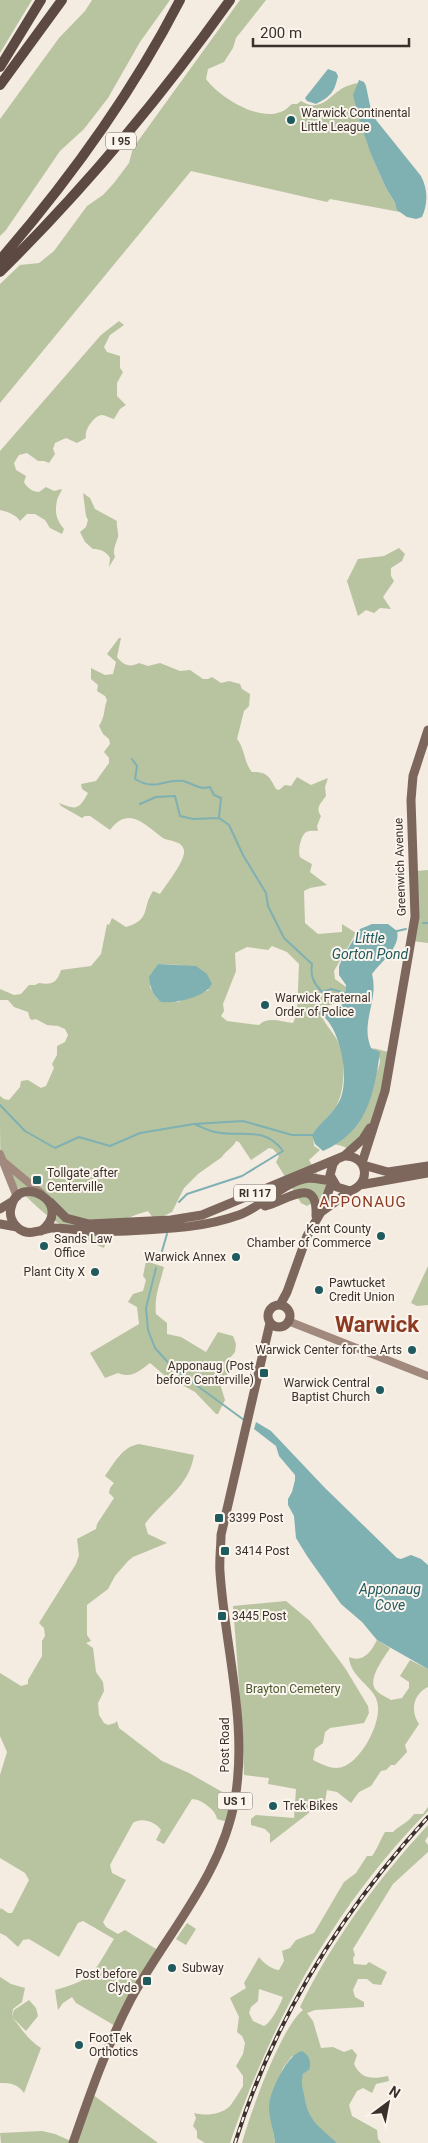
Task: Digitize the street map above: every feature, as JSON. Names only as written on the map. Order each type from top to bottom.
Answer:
[{"type":"highway","points":[[0,67],[41,0]]},
{"type":"highway","points":[[0,84],[62,0]]},
{"type":"highway","points":[[0,260],[55,195],[92,146],[138,75],[180,0]]},
{"type":"highway","name":"I 95","points":[[0,272],[59,212],[128,132],[182,66],[230,0]]},
{"type":"main road","name":"Greenwich Avenue","points":[[363,1164],[374,1122],[385,1091],[415,917],[411,800],[414,776],[428,730]]},
{"type":"main road","name":"Greenwich Avenue","points":[[340,1157],[362,1139],[374,1122]]},
{"type":"main road","points":[[0,1154],[15,1199],[10,1215],[17,1227]]},
{"type":"main road","points":[[340,1157],[354,1157],[363,1164],[388,1172],[428,1166]]},
{"type":"main road","name":"US 1","points":[[283,1306],[297,1260],[332,1181],[330,1169],[340,1157]]},
{"type":"main road","name":"RI 117","points":[[46,1198],[66,1218],[89,1224],[171,1220],[202,1215],[340,1157]]},
{"type":"main road","points":[[0,1224],[17,1227],[31,1233],[41,1231],[50,1221],[52,1214],[46,1198],[4,1162]]},
{"type":"main road","points":[[360,1186],[365,1172],[363,1164]]},
{"type":"main road","name":"US 1","points":[[318,1216],[350,1190],[360,1186],[428,1174]]},
{"type":"main road","name":"RI 117","points":[[41,1231],[61,1228],[94,1232],[164,1230],[208,1224],[255,1208],[301,1180],[311,1178],[332,1181],[337,1187],[350,1190]]},
{"type":"main road","points":[[0,1209],[29,1191],[46,1198]]},
{"type":"main road","points":[[255,1208],[269,1205],[300,1192],[306,1193],[313,1198],[317,1205],[318,1216]]},
{"type":"main road","name":"US 1","points":[[274,1325],[269,1312],[275,1306],[283,1306],[289,1312],[288,1321]]},
{"type":"main road","points":[[274,1325],[285,1325],[288,1321],[428,1376]]},
{"type":"main road","name":"Post Road","points":[[73,2143],[116,2030],[132,1998],[185,1914],[208,1873],[224,1840],[235,1799],[239,1756],[239,1724],[220,1571],[221,1535],[247,1421],[266,1346],[274,1325]]},
{"type":"green space","points":[[0,0],[32,0],[0,53]]},
{"type":"green space","points":[[92,0],[170,0],[140,42],[108,98],[84,129],[60,151],[0,236],[0,119],[59,38],[85,11]]},
{"type":"green space","points":[[240,0],[266,0],[236,38],[233,48],[224,62],[208,69],[206,79],[230,100],[252,111],[263,114],[274,114],[283,111],[292,104],[297,104],[301,101],[308,104],[320,104],[340,90],[357,83],[372,157],[386,188],[400,212],[330,199],[327,202],[191,171],[0,403],[0,284],[20,265],[39,263],[54,251],[87,206],[103,195],[114,183],[129,163],[133,148]]},
{"type":"green space","points":[[119,321],[124,325],[110,335],[104,347],[107,352],[120,356],[120,368],[123,372],[117,383],[117,396],[126,405],[120,409],[114,419],[102,415],[95,418],[88,428],[86,438],[77,443],[66,438],[55,443],[53,449],[55,454],[49,463],[38,461],[27,453],[19,455],[14,463],[16,470],[26,476],[24,482],[32,490],[39,492],[46,487],[54,491],[62,489],[57,500],[56,512],[57,518],[64,529],[62,534],[50,528],[45,520],[35,514],[27,514],[20,521],[14,515],[0,510],[0,451],[101,335]]},
{"type":"green space","points":[[83,493],[90,498],[95,509],[117,521],[118,535],[114,549],[115,557],[109,567],[110,558],[107,554],[98,549],[93,549],[85,542],[80,532],[86,527],[88,520]]},
{"type":"green space","points":[[399,548],[405,554],[402,561],[391,568],[391,576],[394,581],[383,597],[391,609],[380,608],[374,613],[366,610],[358,616],[347,581],[358,559],[384,556]]},
{"type":"green space","points":[[119,638],[121,638],[117,657],[127,665],[139,663],[148,666],[160,663],[180,671],[190,670],[203,679],[212,677],[221,683],[229,681],[240,684],[242,689],[250,694],[249,706],[244,711],[237,739],[252,772],[267,776],[276,789],[279,790],[285,785],[291,786],[297,777],[311,785],[328,778],[325,787],[326,796],[319,808],[321,816],[317,826],[318,831],[305,833],[300,846],[299,853],[301,858],[312,864],[310,872],[327,885],[304,891],[305,923],[318,934],[342,932],[342,924],[356,933],[334,971],[335,979],[346,987],[346,993],[340,992],[339,994],[343,998],[339,1002],[327,1006],[321,1015],[339,1044],[343,1059],[343,1086],[335,1108],[313,1134],[314,1146],[320,1150],[309,1160],[318,1175],[331,1189],[321,1209],[312,1203],[307,1206],[301,1203],[276,1162],[279,1156],[273,1149],[269,1148],[251,1160],[239,1142],[236,1141],[222,1157],[198,1174],[184,1188],[172,1212],[157,1219],[153,1218],[148,1211],[126,1219],[115,1227],[104,1248],[75,1234],[45,1213],[19,1188],[1,1161],[0,1096],[9,1100],[20,1087],[21,1081],[28,1080],[41,1088],[46,1086],[54,1068],[52,1064],[57,1055],[57,1046],[65,1042],[68,1035],[65,1029],[47,1025],[36,1019],[32,1020],[28,1012],[14,1007],[8,1000],[0,1000],[0,989],[14,995],[21,994],[29,985],[53,982],[58,978],[61,970],[91,966],[101,954],[107,924],[109,925],[112,918],[126,927],[139,921],[145,913],[149,897],[153,891],[160,894],[179,866],[184,854],[181,845],[164,838],[137,820],[126,818],[110,830],[90,816],[82,818],[59,803],[69,807],[76,807],[82,803],[88,793],[82,789],[81,784],[96,781],[109,763],[109,758],[104,752],[110,744],[109,739],[103,734],[99,726],[107,700],[105,696],[97,691],[98,685],[91,679],[91,668],[105,675],[113,674],[116,662],[107,654]],"holes":[[[272,946],[287,952],[299,964],[297,1014],[293,1023],[271,1020],[259,1025],[227,1021],[221,1016],[224,1011],[223,1004],[236,971],[235,953],[247,947],[268,950]],[[158,964],[182,965],[209,990],[178,1002],[157,999],[150,987]]]},
{"type":"green space","points":[[428,870],[428,943],[412,941],[416,871]]},
{"type":"green space","points":[[373,1048],[392,1053],[386,1091],[365,1138],[356,1152],[334,1144],[378,1069],[380,1062]]},
{"type":"green space","points":[[146,1261],[164,1267],[156,1301],[156,1314],[167,1323],[167,1334],[181,1337],[206,1352],[218,1332],[233,1336],[236,1344],[235,1352],[230,1358],[227,1377],[221,1377],[220,1384],[225,1400],[218,1414],[195,1392],[164,1375],[150,1363],[131,1375],[118,1373],[105,1378],[90,1353],[139,1324],[137,1307],[128,1302],[133,1294],[143,1291],[146,1280],[143,1276]]},
{"type":"green space","points":[[428,1266],[428,1305],[417,1306],[411,1303]]},
{"type":"green space","points":[[139,1444],[194,1455],[187,1476],[181,1485],[145,1524],[148,1534],[167,1543],[133,1557],[115,1576],[108,1589],[87,1605],[87,1635],[91,1641],[86,1643],[93,1648],[96,1672],[103,1682],[104,1691],[98,1703],[99,1715],[104,1723],[108,1725],[117,1721],[119,1728],[162,1761],[189,1773],[224,1793],[236,1793],[228,1822],[217,1819],[214,1812],[208,1806],[196,1799],[192,1799],[164,1844],[156,1840],[161,1830],[159,1827],[148,1821],[136,1821],[133,1823],[110,1865],[112,1873],[126,1880],[103,1922],[106,1927],[118,1934],[125,1930],[161,1952],[117,2027],[76,2003],[72,1997],[63,2003],[58,2010],[55,1990],[79,1982],[92,1973],[114,1939],[83,1921],[78,1923],[59,1957],[29,1939],[23,1940],[18,1947],[0,1933],[1,1908],[8,1913],[12,1913],[29,1880],[25,1873],[0,1858],[0,1775],[7,1752],[0,1736],[0,1673],[21,1686],[28,1684],[28,1680],[42,1656],[42,1641],[45,1636],[44,1628],[39,1623],[76,1564],[79,1555],[77,1539],[96,1529],[97,1524],[114,1498],[109,1493],[114,1483],[105,1476],[123,1452]]},
{"type":"green space","name":"Brayton Cemetery","points":[[286,1601],[310,1621],[345,1668],[368,1706],[369,1713],[364,1723],[330,1728],[325,1732],[323,1743],[315,1749],[313,1760],[333,1768],[345,1766],[352,1762],[365,1747],[374,1728],[378,1709],[377,1701],[353,1670],[349,1657],[358,1659],[366,1655],[377,1640],[390,1648],[375,1674],[373,1684],[377,1691],[391,1700],[402,1698],[409,1688],[409,1682],[400,1676],[410,1660],[428,1669],[428,1687],[416,1698],[414,1714],[419,1724],[405,1745],[407,1752],[395,1765],[391,1765],[386,1770],[381,1771],[371,1786],[359,1792],[351,1803],[337,1792],[327,1790],[325,1802],[270,1843],[270,1834],[265,1829],[251,1825],[251,1819],[256,1815],[294,1818],[296,1789],[268,1784],[269,1778],[244,1775],[233,1606]]},
{"type":"green space","points":[[428,1807],[428,1811],[364,1885],[336,1924],[310,1966],[265,2053],[230,2143],[205,2143],[197,2138],[197,2131],[193,2126],[196,2118],[194,2113],[213,2114],[226,2109],[231,2105],[243,2086],[243,2076],[236,2066],[243,2054],[245,2043],[242,2036],[237,2032],[239,2017],[230,1998],[246,1988],[244,1983],[259,1957],[268,1966],[279,1970],[284,1961],[282,1951],[290,1948],[296,1940],[314,1933],[344,1882],[356,1873],[367,1856],[372,1856],[385,1832],[393,1832],[414,1814],[423,1814]],"holes":[[[259,1989],[283,1997],[267,2024],[264,2026],[253,2021],[249,2013],[251,2007],[258,2001]]]},
{"type":"green space","points":[[428,1825],[428,1836],[425,1841],[428,1845],[428,1852],[393,1884],[353,1949],[355,1955],[353,1958],[354,1964],[366,1965],[369,1962],[387,1972],[381,1985],[373,1984],[367,1979],[358,1979],[353,1990],[355,1997],[364,2002],[364,2007],[315,2010],[307,2013],[313,2021],[321,2048],[333,2047],[344,2052],[352,2049],[357,2055],[354,2064],[364,2076],[377,2078],[388,2076],[389,2081],[376,2084],[372,2093],[363,2088],[357,2091],[349,2105],[352,2116],[377,2130],[378,2139],[381,2143],[337,2143],[318,2128],[311,2119],[305,2105],[301,2080],[303,2074],[309,2070],[292,2056],[283,2068],[269,2105],[275,2143],[242,2143],[259,2093],[276,2052],[294,2019],[303,2010],[300,2007],[326,1958],[374,1889]]},
{"type":"green space","points":[[187,1923],[196,1929],[186,1945],[176,1939]]},
{"type":"green space","points":[[0,1977],[11,1984],[25,1988],[22,2002],[13,2009],[12,2017],[29,2038],[41,2048],[24,2093],[14,2085],[0,2083]]},
{"type":"green space","points":[[29,2000],[36,2008],[38,2016],[26,2031],[12,2017],[14,2010]]},
{"type":"green space","points":[[92,2094],[158,2143],[1,2143],[0,2133],[42,2131],[55,2134],[73,2142]]},
{"type":"water","points":[[328,69],[336,72],[338,76],[333,90],[325,99],[316,104],[307,101],[305,98]]},
{"type":"water","points":[[359,80],[364,82],[366,86],[372,115],[421,176],[426,196],[422,217],[416,219],[407,217],[397,210],[386,188],[372,157],[353,95]]},
{"type":"water","name":"Little Gorton Pond","points":[[372,924],[388,924],[397,931],[396,943],[372,974],[374,984],[368,1020],[368,1038],[371,1048],[380,1052],[375,1083],[366,1110],[359,1123],[350,1134],[323,1151],[315,1144],[312,1135],[337,1105],[341,1097],[344,1074],[337,1038],[326,1019],[317,1014],[316,1008],[332,1009],[345,1003],[346,985],[339,975],[339,966],[360,929]]},
{"type":"water","points":[[158,964],[196,966],[207,974],[212,984],[209,989],[190,999],[161,1002],[152,991],[149,977]]},
{"type":"water","name":"Apponaug Cove","points":[[256,1422],[271,1431],[325,1488],[397,1558],[401,1559],[411,1555],[421,1559],[428,1565],[428,1669],[377,1640],[362,1622],[341,1604],[307,1556],[296,1538],[294,1516],[288,1505],[295,1475],[279,1456],[276,1446],[254,1429]]},
{"type":"water","points":[[302,2051],[310,2062],[309,2070],[303,2074],[302,2082],[308,2111],[319,2127],[337,2143],[275,2143],[269,2112],[272,2093],[285,2066],[296,2054]]},
{"type":"waterway","points":[[132,759],[137,766],[135,779],[143,783],[155,785],[171,781],[183,781],[199,787],[210,787],[214,795],[221,798],[219,817]]},
{"type":"waterway","points":[[140,804],[156,797],[175,796],[180,816],[193,819],[219,818],[229,825],[243,855],[266,893],[268,906],[284,938],[312,964],[312,976],[317,986],[322,992],[331,989],[346,993]]},
{"type":"waterway","points":[[423,923],[428,923]]},
{"type":"waterway","points":[[397,931],[406,929]]},
{"type":"waterway","points":[[0,1105],[25,1131],[55,1148],[79,1137],[110,1146],[140,1133],[194,1124],[243,1121],[292,1135],[312,1135]]},
{"type":"waterway","points":[[179,1202],[187,1194],[242,1176],[283,1151],[276,1143],[260,1135],[215,1132],[196,1125]]},
{"type":"waterway","points":[[162,1251],[167,1234]]},
{"type":"waterway","points":[[156,1268],[146,1308],[148,1330],[155,1348],[173,1368],[244,1420]]},
{"type":"railway","points":[[235,2143],[269,2054],[290,2011],[314,1970],[339,1929],[367,1890],[428,1817]]},
{"type":"place","name":"Warwick Continental Little League","points":[[291,120]]},
{"type":"place","name":"Warwick Fraternal Order of Police","points":[[265,1005]]},
{"type":"place","name":"Tollgate after Centerville","points":[[37,1180]]},
{"type":"place","name":"Kent County Chamber of Commerce","points":[[381,1236]]},
{"type":"place","name":"Sands Law Office","points":[[44,1246]]},
{"type":"place","name":"Warwick Annex","points":[[236,1257]]},
{"type":"place","name":"Plant City X","points":[[95,1272]]},
{"type":"place","name":"Pawtucket Credit Union","points":[[319,1290]]},
{"type":"place","name":"Warwick Center for the Arts","points":[[412,1350]]},
{"type":"place","name":"Apponaug (Post before Centerville)","points":[[264,1373]]},
{"type":"place","name":"Warwick Central Baptist Church","points":[[380,1390]]},
{"type":"place","name":"3399 Post","points":[[219,1518]]},
{"type":"place","name":"3414 Post","points":[[225,1551]]},
{"type":"place","name":"3445 Post","points":[[222,1616]]},
{"type":"place","name":"Trek Bikes","points":[[273,1806]]},
{"type":"place","name":"Subway","points":[[172,1968]]},
{"type":"place","name":"Post before Clyde","points":[[147,1981]]},
{"type":"place","name":"FootTek Orthotics","points":[[79,2045]]},
{"type":"district","name":"APPONAUG","points":[[363,1202]]},
{"type":"district","name":"Warwick","points":[[377,1324]]}]
